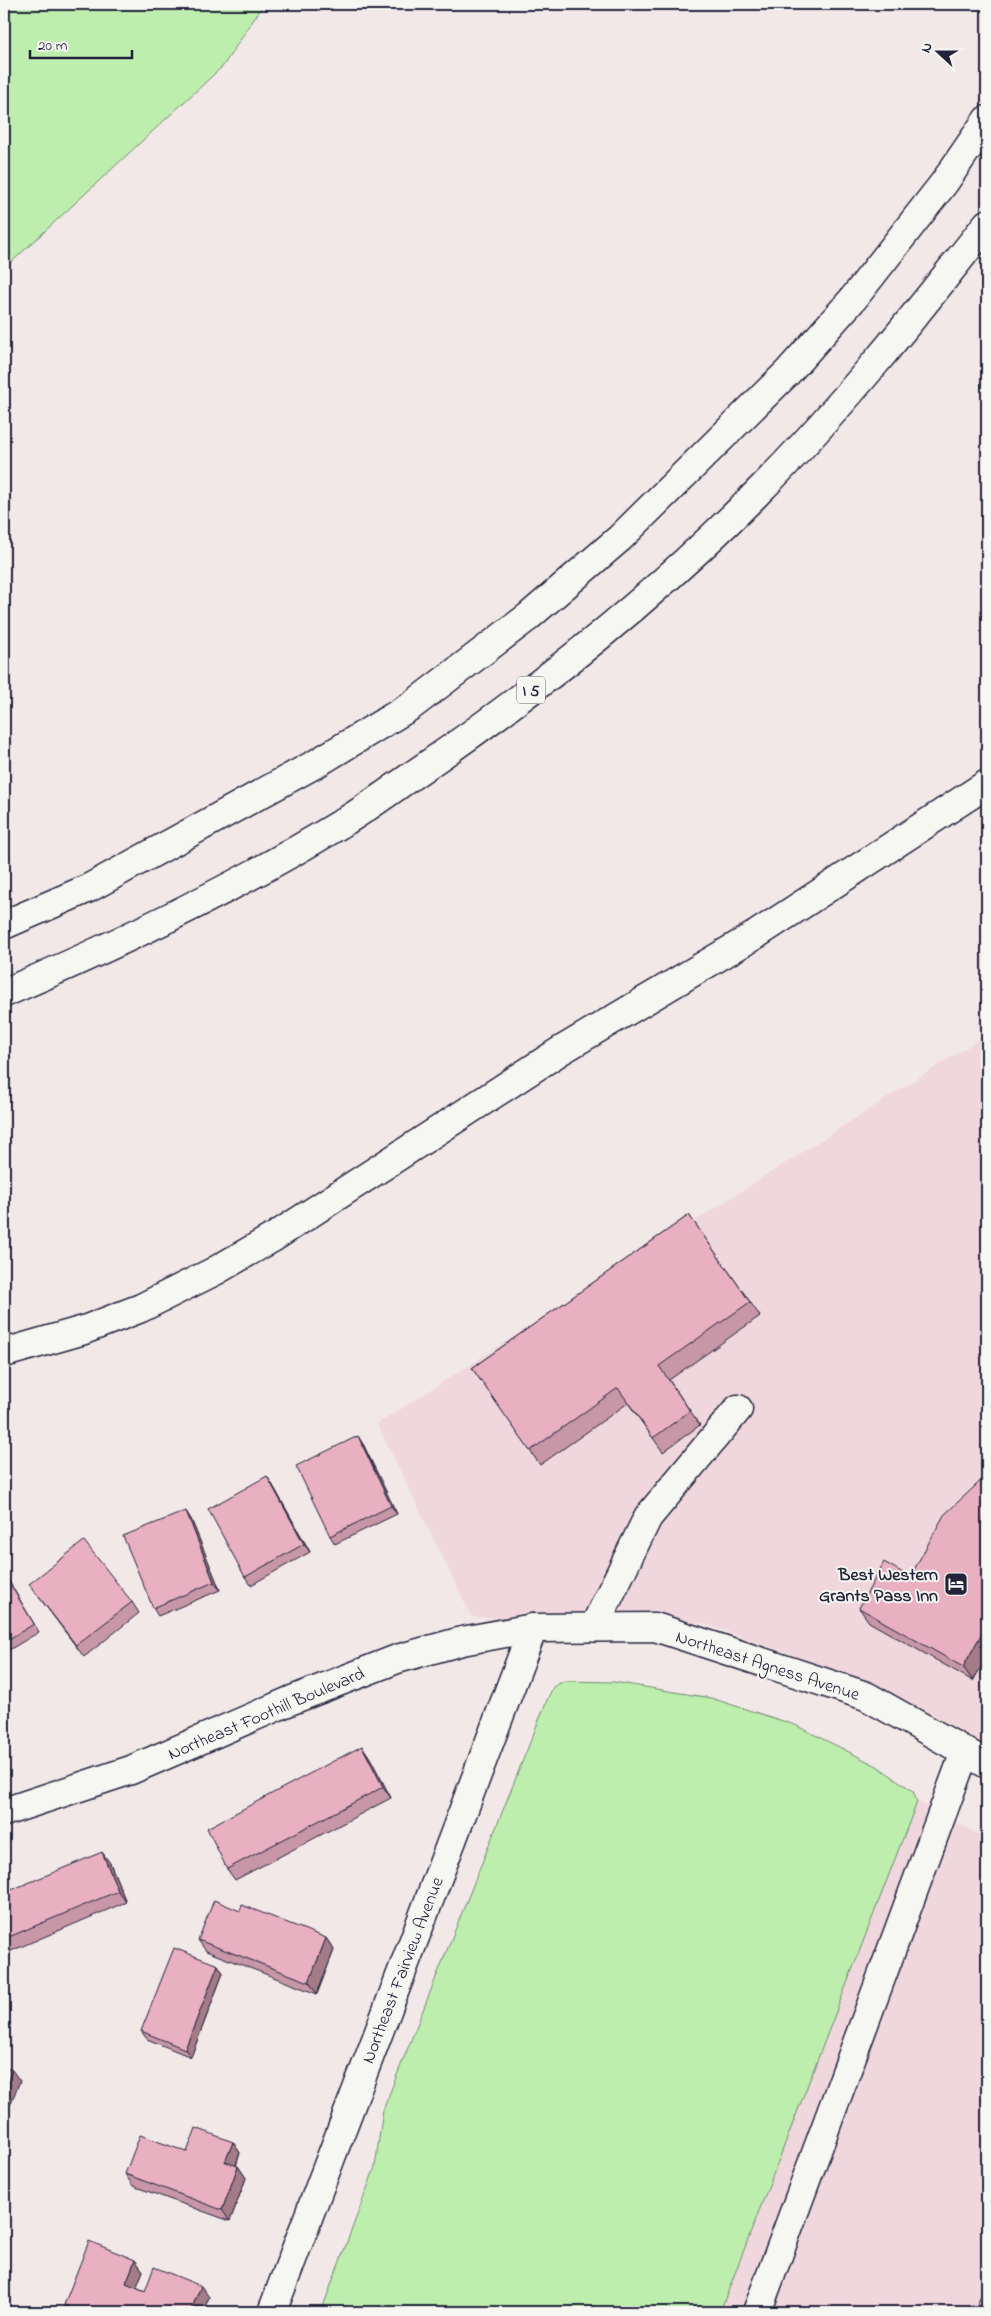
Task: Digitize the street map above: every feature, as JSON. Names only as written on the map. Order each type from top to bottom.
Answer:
[{"type":"main road","points":[[4,925],[89,888],[317,763],[411,706],[528,617],[620,538],[788,372],[853,299],[944,183],[987,120]]},
{"type":"main road","name":"I 5","points":[[4,992],[199,904],[340,824],[480,728],[586,648],[689,558],[762,488],[828,419],[987,224]]},
{"type":"main road","points":[[4,1352],[84,1330],[141,1308],[266,1242],[560,1051],[757,934],[987,784]]},
{"type":"main road","points":[[594,1628],[648,1517],[738,1409]]},
{"type":"main road","name":"Northeast Agness Avenue","points":[[533,1628],[655,1627],[866,1696],[976,1758]]},
{"type":"main road","name":"Northeast Foothill Boulevard","points":[[4,1812],[131,1770],[292,1700],[397,1659],[462,1641],[533,1628]]},
{"type":"main road","name":"Northeast Fairview Avenue","points":[[272,2312],[533,1628]]},
{"type":"main road","points":[[757,2312],[976,1758]]},
{"type":"shaded area","points":[[987,1034],[987,1747],[878,1686],[702,1623],[472,1617],[377,1424]]},
{"type":"shaded area","points":[[917,1801],[987,1839],[987,2312],[720,2312]]},
{"type":"green space","points":[[4,4],[264,4],[223,66],[4,269]]},
{"type":"green space","points":[[564,1681],[614,1682],[711,1698],[795,1725],[877,1766],[913,1791],[917,1802],[720,2312],[321,2312],[375,2167],[383,2110],[547,1700],[553,1687]]},
{"type":"building","points":[[689,1215],[750,1302],[659,1366],[690,1411],[653,1438],[618,1388],[530,1451],[472,1368]]},
{"type":"building","points":[[358,1436],[391,1506],[330,1536],[296,1466]]},
{"type":"building","name":"Best Western Grants Pass Inn","points":[[987,1475],[987,1636],[982,1633],[963,1667],[859,1608],[884,1562],[910,1577],[944,1515]]},
{"type":"building","points":[[267,1476],[304,1544],[245,1577],[208,1509]]},
{"type":"building","points":[[186,1511],[214,1582],[153,1608],[123,1536]]},
{"type":"building","points":[[84,1541],[132,1602],[76,1645],[29,1584]]},
{"type":"building","points":[[4,1574],[34,1624],[4,1642]]},
{"type":"building","points":[[362,1746],[383,1787],[227,1869],[207,1828]]},
{"type":"building","points":[[102,1852],[118,1891],[4,1939],[4,1893]]},
{"type":"building","points":[[214,1900],[240,1911],[242,1905],[326,1938],[309,1982],[198,1940]]},
{"type":"building","points":[[174,1948],[218,1965],[185,2049],[141,2031]]},
{"type":"building","points":[[4,2067],[12,2070],[4,2090]]},
{"type":"building","points":[[196,2128],[233,2142],[225,2162],[238,2166],[222,2210],[125,2174],[140,2135],[187,2152]]},
{"type":"building","points":[[89,2241],[135,2260],[126,2283],[145,2291],[154,2267],[201,2286],[190,2312],[83,2312],[64,2305]]},
{"type":"building","points":[[983,2291],[987,2292],[987,2312],[974,2312]]},
{"type":"place","name":"Best Western Grants Pass Inn","points":[[956,1584]]}]
